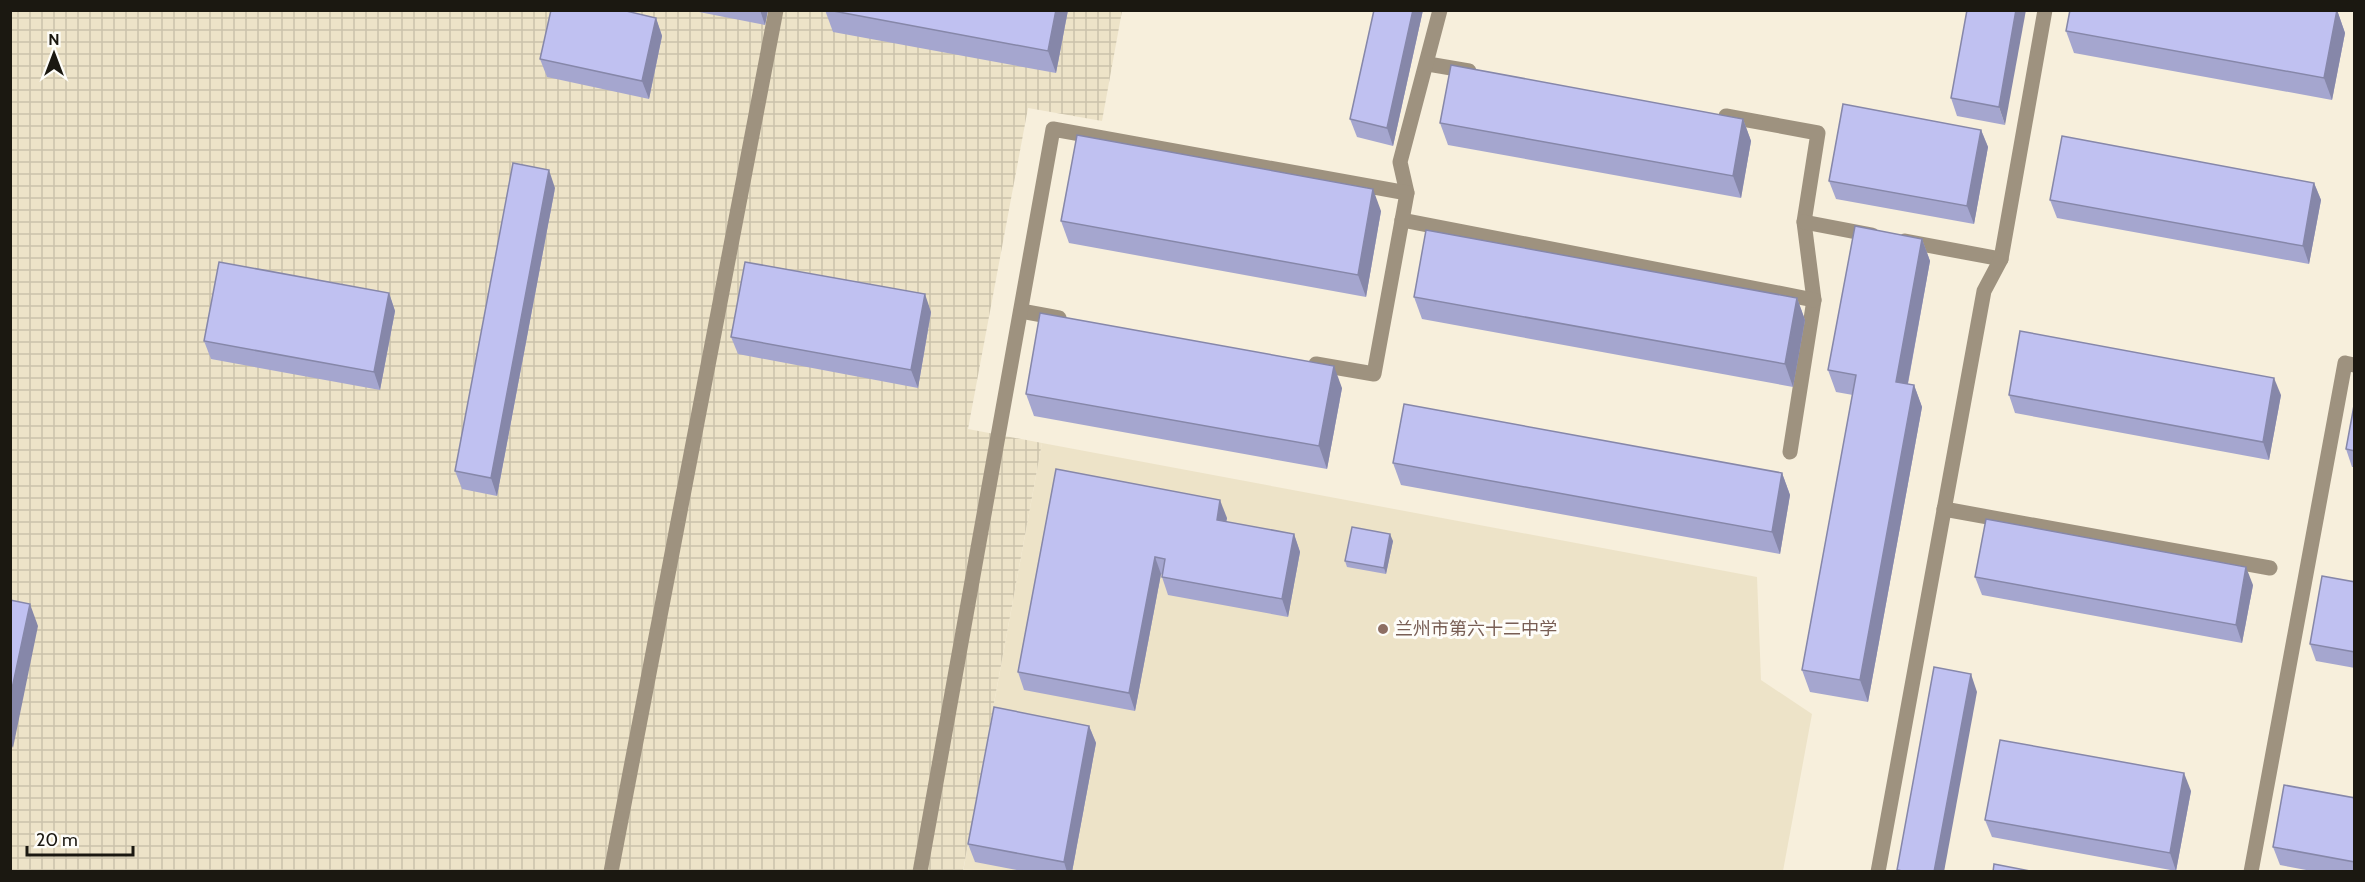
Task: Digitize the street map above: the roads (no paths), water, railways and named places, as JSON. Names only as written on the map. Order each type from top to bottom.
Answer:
[{"type":"street","points":[[611,872],[776,10]]},
{"type":"street","points":[[1304,361],[1374,374],[1407,193],[1401,162],[1440,10]]},
{"type":"street","points":[[1878,872],[1984,291],[2001,259],[2045,10]]},
{"type":"street","points":[[1428,64],[1485,74]]},
{"type":"street","points":[[1715,114],[1818,132],[1804,222],[1814,300],[1790,452]]},
{"type":"street","points":[[920,872],[1053,129],[1407,193]]},
{"type":"street","points":[[1402,220],[1814,300]]},
{"type":"street","points":[[1804,222],[2001,259]]},
{"type":"street","points":[[1021,311],[1080,321]]},
{"type":"street","points":[[2251,872],[2346,363],[2355,365]]},
{"type":"street","points":[[1944,509],[2270,568]]},
{"type":"place","name":"兰州市第六十二中学","points":[[1383,629]]}]
